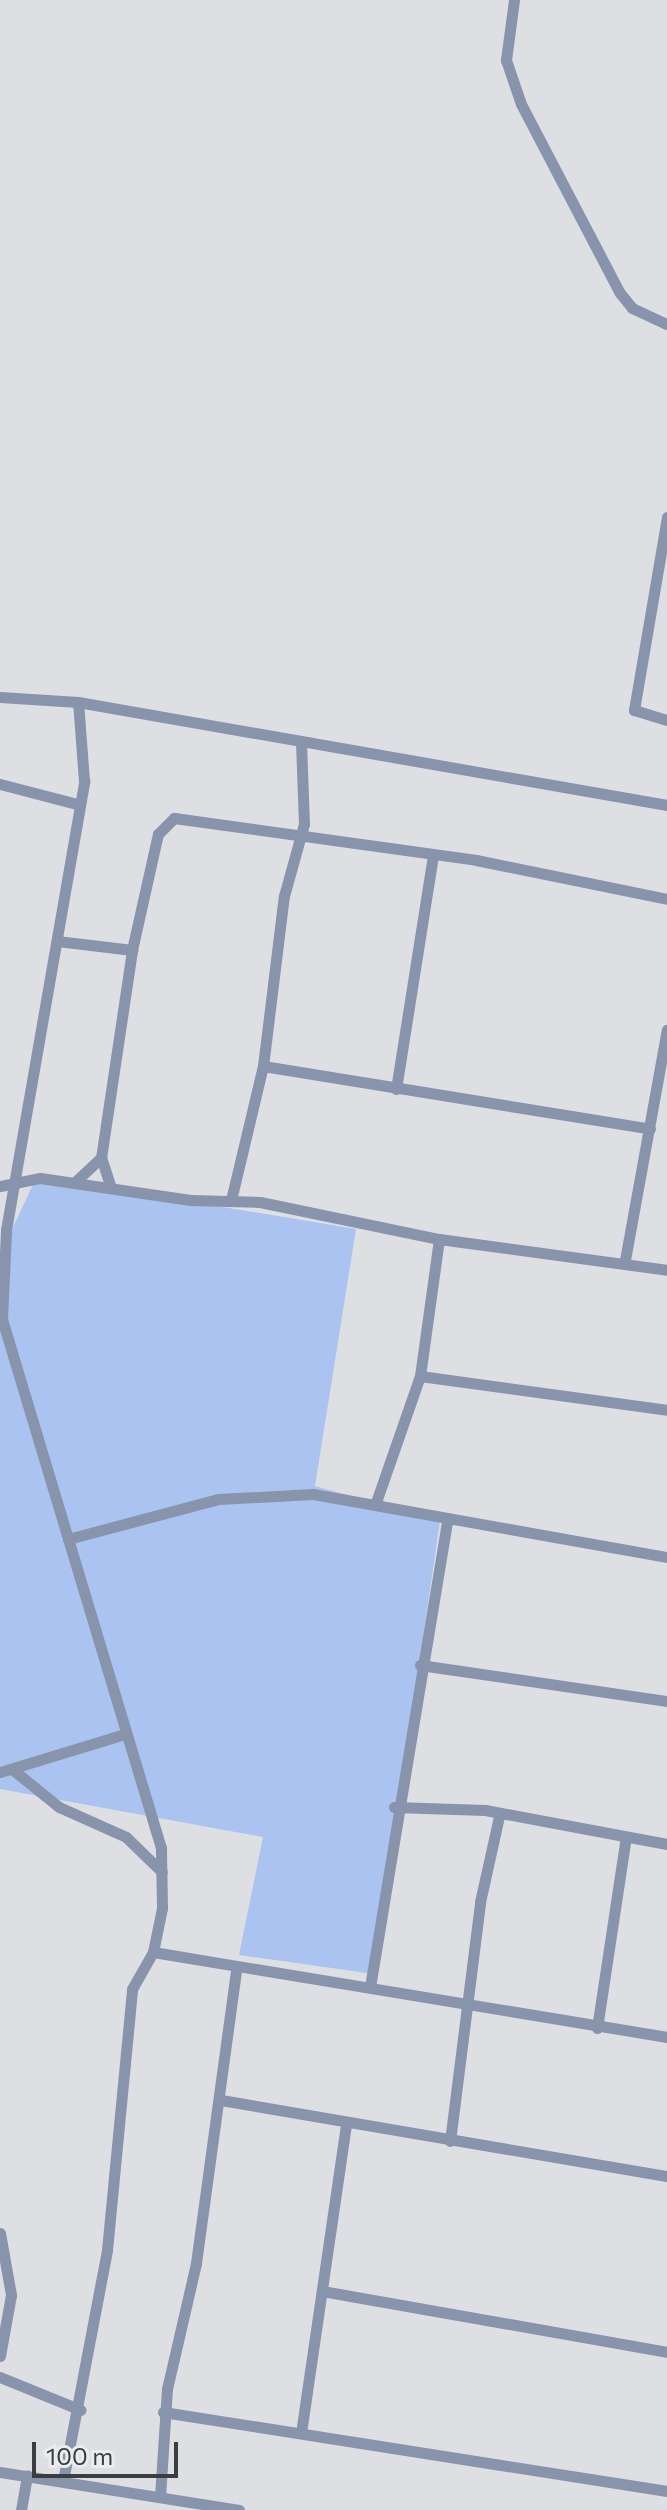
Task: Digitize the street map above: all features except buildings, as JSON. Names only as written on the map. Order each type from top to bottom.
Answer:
[{"type":"street","points":[[514,0],[506,60],[521,104],[620,293],[632,308],[667,324]]},
{"type":"street","points":[[667,517],[634,710],[667,720]]},
{"type":"street","points":[[0,697],[78,702],[667,805]]},
{"type":"street","points":[[63,2481],[81,2410],[124,2122],[129,2008],[153,1952],[162,1872],[161,1848],[122,1735],[68,1539],[2,1319],[13,1186],[57,941],[86,748],[78,702]]},
{"type":"street","points":[[231,1200],[263,1066],[307,789],[301,743]]},
{"type":"street","points":[[1,789],[77,804]]},
{"type":"street","points":[[111,1188],[101,1158],[132,950],[164,823],[183,816],[298,840],[433,855],[667,899]]},
{"type":"street","points":[[396,1089],[433,855]]},
{"type":"street","points":[[57,941],[132,950]]},
{"type":"street","points":[[625,1260],[667,1030]]},
{"type":"street","points":[[263,1066],[650,1129]]},
{"type":"street","points":[[76,1181],[101,1158]]},
{"type":"street","points":[[0,1186],[13,1186],[40,1178],[231,1200],[439,1239],[625,1260],[667,1270]]},
{"type":"street","points":[[375,1505],[420,1376],[439,1239]]},
{"type":"street","points":[[420,1376],[667,1410]]},
{"type":"street","points":[[68,1539],[251,1494],[313,1494],[667,1557]]},
{"type":"street","points":[[370,1987],[394,1807],[448,1518]]},
{"type":"street","points":[[420,1665],[667,1701]]},
{"type":"street","points":[[6,1771],[122,1735]]},
{"type":"street","points":[[6,1771],[59,1807],[126,1837],[162,1872]]},
{"type":"street","points":[[394,1807],[499,1816],[667,1844]]},
{"type":"street","points":[[450,2141],[467,2002],[499,1816]]},
{"type":"street","points":[[597,2028],[626,1837]]},
{"type":"street","points":[[153,1952],[236,1971],[370,1987],[467,2002],[597,2028],[667,2037]]},
{"type":"street","points":[[160,2497],[163,2412],[221,2100],[236,1971]]},
{"type":"street","points":[[221,2100],[346,2126],[667,2176]]},
{"type":"street","points":[[301,2433],[346,2126]]},
{"type":"street","points":[[0,2233],[11,2295],[0,2356]]},
{"type":"street","points":[[322,2291],[667,2352]]},
{"type":"street","points":[[0,2377],[81,2410]]},
{"type":"street","points":[[163,2412],[667,2491]]},
{"type":"street","points":[[0,2472],[239,2510]]},
{"type":"street","points":[[21,2510],[27,2476]]},
{"type":"shaded area","points":[[37,1176],[356,1229],[315,1486],[440,1521],[374,1974],[239,1955],[263,1837],[0,1789],[0,1255]]}]
